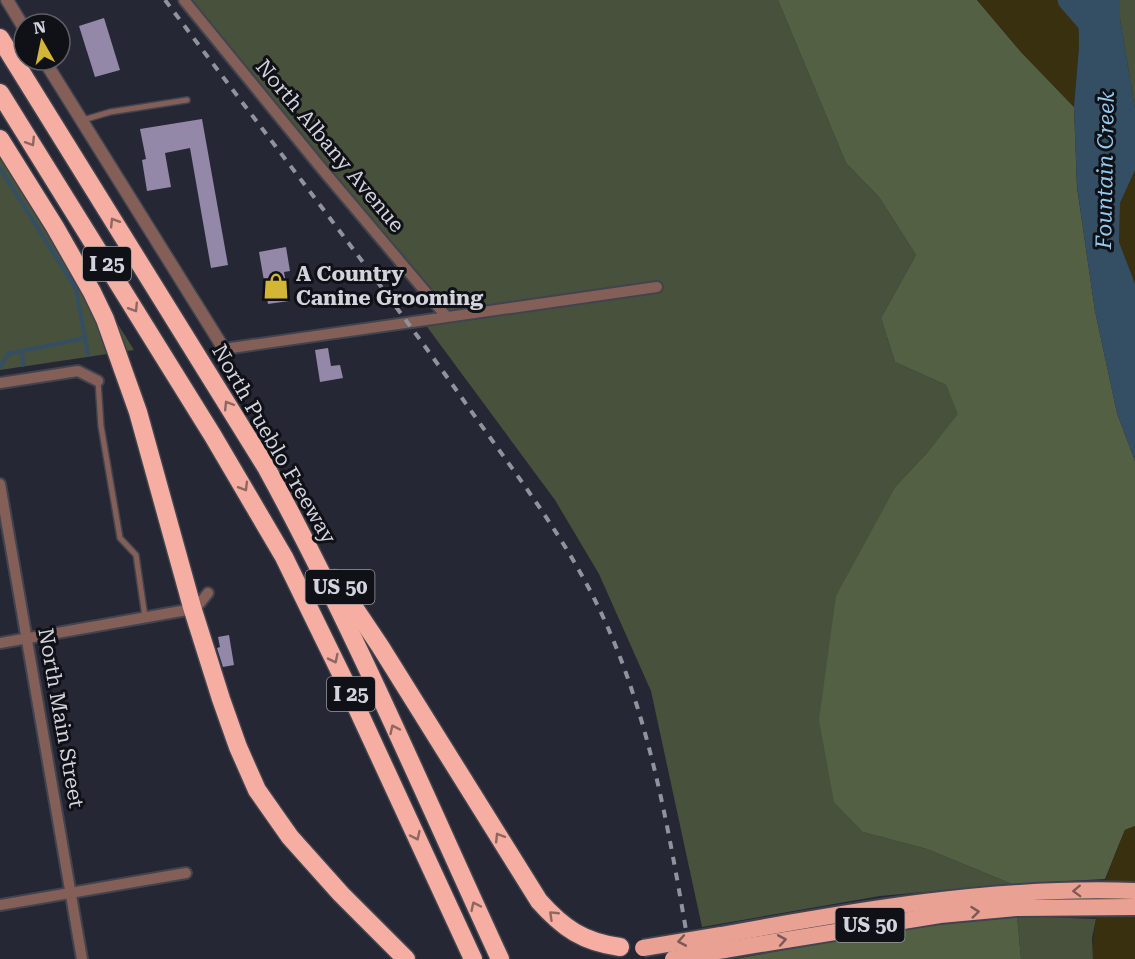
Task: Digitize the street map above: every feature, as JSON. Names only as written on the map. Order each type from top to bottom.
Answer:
[{"type":"highway","name":"North Pueblo Freeway","points":[[0,38],[266,467],[300,528],[500,959]]},
{"type":"highway","name":"I 25","points":[[0,93],[213,436],[284,557],[345,682],[473,959]]},
{"type":"highway","points":[[0,139],[55,227],[105,319],[138,412],[192,607],[238,747],[257,790],[290,837],[341,894],[406,959]]},
{"type":"highway","name":"US 50","points":[[300,528],[380,646],[539,901],[553,916],[582,937],[599,944],[643,948],[723,942],[884,923],[1014,900],[1099,890],[1135,891]]},
{"type":"highway","name":"US 50","points":[[1014,900],[1135,907]]},
{"type":"highway","name":"US 50","points":[[673,959],[723,942]]},
{"type":"street","name":"North Albany Avenue","points":[[184,0],[446,316]]},
{"type":"street","points":[[52,72],[224,349],[657,287]]},
{"type":"street","points":[[0,383],[78,371],[98,381]]},
{"type":"street","name":"North Main Street","points":[[0,484],[82,959]]},
{"type":"street","points":[[0,643],[188,610],[200,603],[208,593]]},
{"type":"street","points":[[0,905],[186,873]]},
{"type":"lane","points":[[82,120],[110,112],[187,100]]},
{"type":"lane","points":[[98,381],[101,426],[120,538],[136,555],[145,617]]},
{"type":"green space","points":[[184,0],[778,0],[846,163],[879,197],[916,255],[881,318],[895,362],[946,385],[959,414],[896,486],[863,832],[927,849],[1012,884],[880,896],[702,927],[651,691],[599,574],[555,500],[422,320],[445,317]]},
{"type":"green space","points":[[778,0],[977,0],[1021,52],[1074,107],[1077,187],[1095,311],[1117,413],[1135,461],[1135,826],[1125,830],[1105,879],[1012,884],[927,849],[863,832],[834,802],[819,720],[836,596],[896,486],[927,453],[958,414],[946,385],[895,362],[881,318],[916,255],[879,197],[846,163]]},
{"type":"green space","points":[[1120,0],[1135,0],[1135,109],[1120,19]]},
{"type":"green space","points":[[0,135],[134,350],[0,370]]},
{"type":"green space","points":[[1017,916],[1096,919],[1092,938],[1093,959],[1021,959]]},
{"type":"green space","points":[[1017,916],[1021,959],[735,959],[894,930]]},
{"type":"sand","points":[[977,0],[1078,0],[1079,47],[1074,107],[1021,52]]},
{"type":"sand","points":[[1135,170],[1135,284],[1119,242],[1120,203]]},
{"type":"sand","points":[[1135,826],[1135,959],[1093,959],[1098,909],[1112,861],[1125,830]]},
{"type":"water","name":"Fountain Creek","points":[[1078,0],[1120,0],[1120,19],[1135,109],[1135,170],[1120,203],[1119,242],[1135,284],[1135,461],[1117,413],[1095,311],[1077,186],[1074,107],[1079,47]]},
{"type":"building","points":[[104,18],[120,70],[95,77],[79,26]]},
{"type":"building","points":[[202,119],[228,265],[211,268],[190,148],[165,153],[171,187],[147,191],[142,160],[146,159],[140,129]]},
{"type":"building","name":"A Country Canine Grooming","points":[[286,247],[290,271],[284,272],[289,301],[268,304],[259,252]]},
{"type":"building","points":[[328,348],[331,366],[340,365],[343,378],[320,382],[315,350]]},
{"type":"building","points":[[229,635],[234,665],[223,667],[217,648],[220,647],[218,637]]},
{"type":"waterway","name":"Fountain Creek","points":[[1068,0],[1097,33]]},
{"type":"waterway","points":[[0,168],[76,289],[88,355]]},
{"type":"waterway","points":[[0,367],[8,354],[85,338]]},
{"type":"waterway","points":[[22,351],[23,365]]},
{"type":"railway","points":[[165,0],[432,356],[559,536],[575,563],[604,619],[621,660],[648,743],[668,829],[691,959]]},
{"type":"place","name":"A Country Canine Grooming","points":[[276,286]]}]
